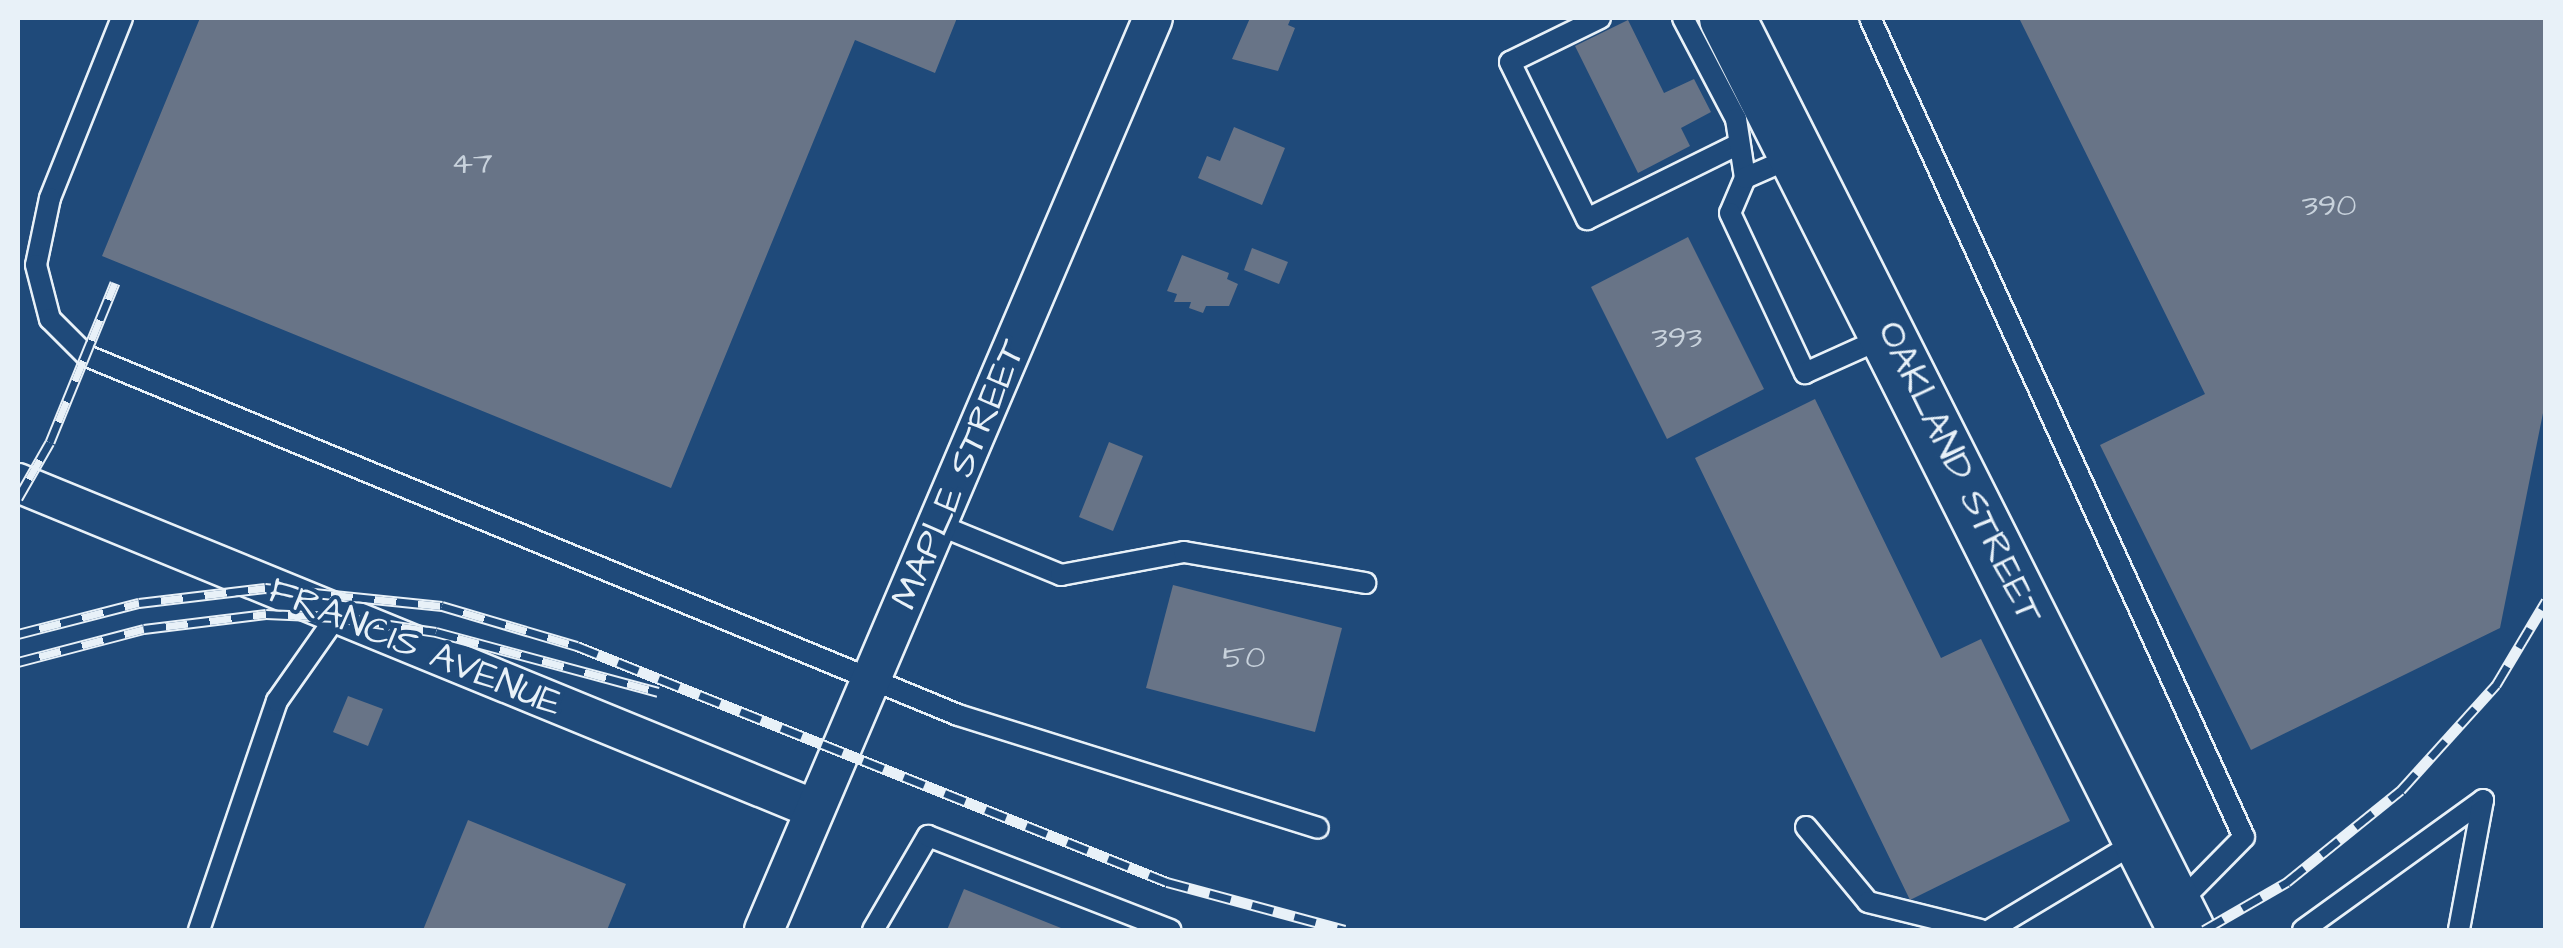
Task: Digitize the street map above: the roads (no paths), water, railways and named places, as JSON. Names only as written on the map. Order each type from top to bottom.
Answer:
[{"type":"main road","name":"OAKLAND STREET","points":[[1728,18],[1892,334],[2180,919]]},
{"type":"street","name":"MAPLE STREET","points":[[764,930],[1153,18]]},
{"type":"street","name":"FRANCIS AVENUE","points":[[18,483],[336,617],[814,810]]},
{"type":"lane","points":[[122,18],[50,198],[36,265],[50,319],[87,356],[356,472],[1032,741],[1318,828]]},
{"type":"lane","points":[[1600,18],[1510,62],[1588,219],[1740,144]]},
{"type":"lane","points":[[1682,18],[1736,119],[1744,178],[1730,212],[1805,374],[1892,334]]},
{"type":"lane","points":[[1870,18],[2244,838],[2180,919]]},
{"type":"lane","points":[[1744,178],[1798,155]]},
{"type":"lane","points":[[939,525],[1060,575],[1184,552],[1365,583]]},
{"type":"lane","points":[[198,930],[277,701],[336,617]]},
{"type":"lane","points":[[2303,930],[2483,800],[2459,930]]},
{"type":"lane","points":[[1806,826],[1868,902],[1981,930]]},
{"type":"lane","points":[[873,930],[928,836],[1170,930]]},
{"type":"lane","points":[[1990,930],[2140,839]]},
{"type":"railway","points":[[18,498],[50,442],[115,283]]},
{"type":"railway","points":[[18,634],[139,603],[265,588],[442,606],[577,646],[1167,882],[1345,930]]},
{"type":"railway","points":[[2204,930],[2287,882],[2401,790],[2496,685],[2546,601]]},
{"type":"railway","points":[[18,662],[144,629],[266,614],[336,617],[436,632],[658,692]]}]
